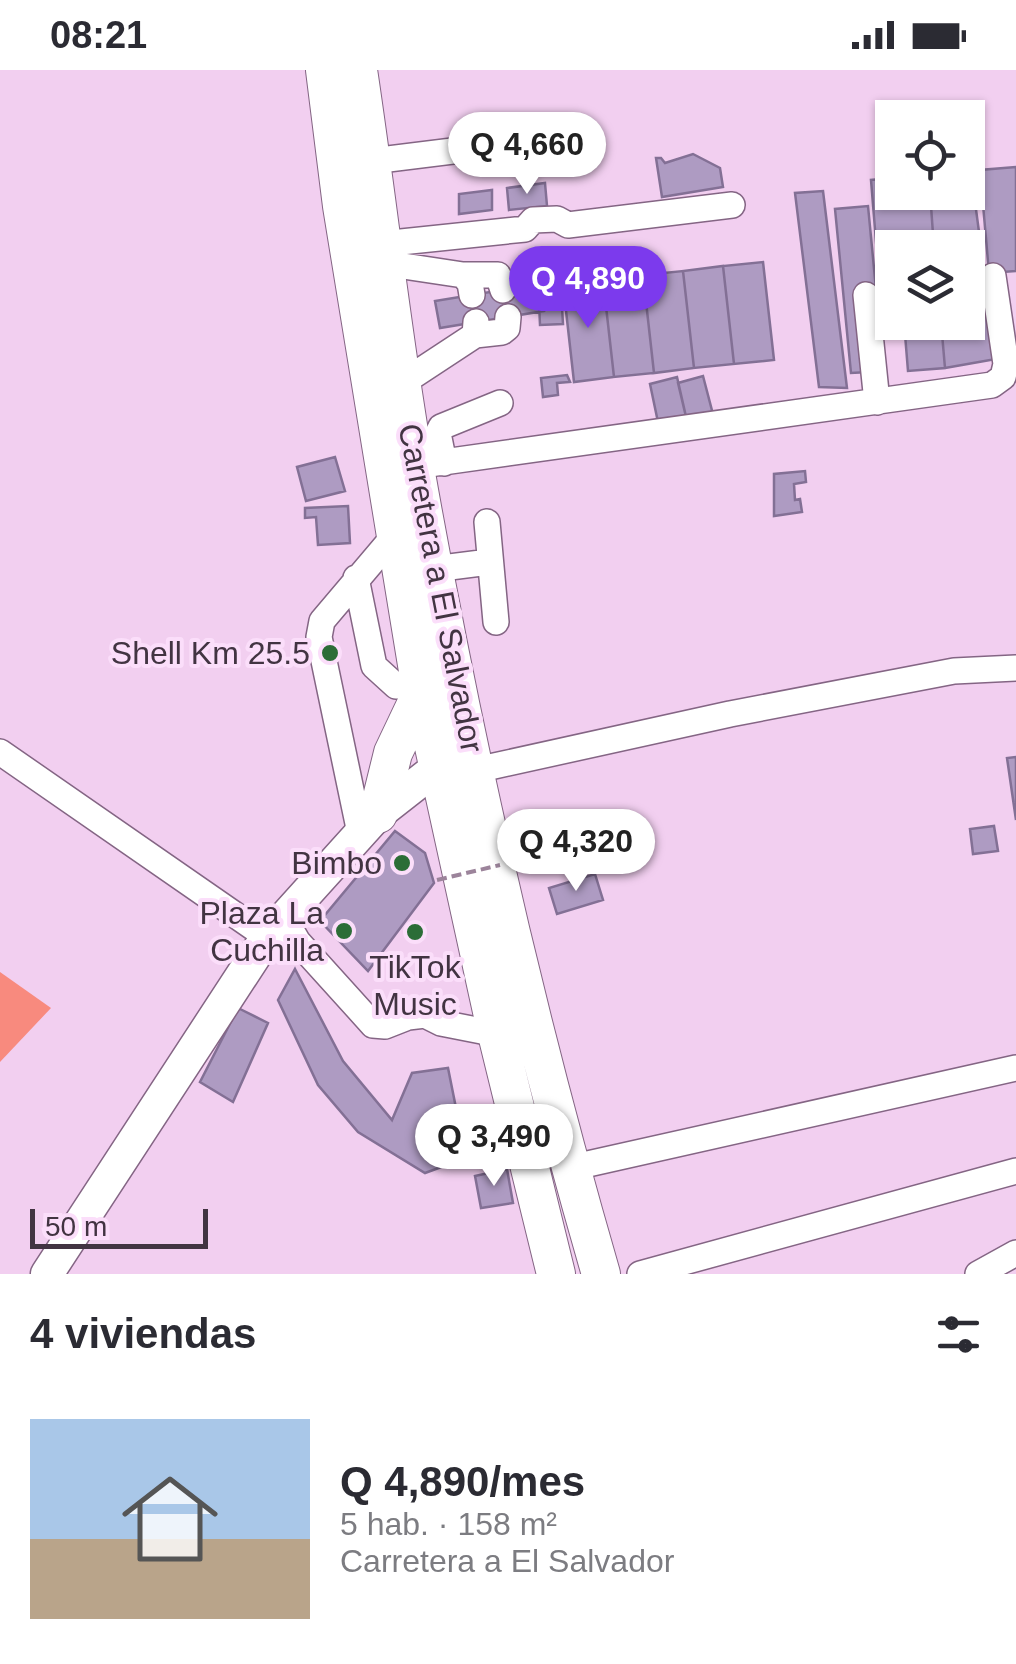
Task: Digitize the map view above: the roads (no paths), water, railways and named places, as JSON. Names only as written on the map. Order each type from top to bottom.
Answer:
[{"type":"highway","name":"Carretera a El Salvador","points":[[325,70],[342,206],[421,688],[453,779],[494,858],[570,1168],[601,1274]]},
{"type":"highway","name":"Carretera a El Salvador","points":[[358,70],[402,383],[429,464],[453,779],[497,1034],[556,1274]]},
{"type":"highway","points":[[375,817],[393,753],[421,688]]},
{"type":"highway","points":[[375,817],[412,794],[453,779]]},
{"type":"main road","points":[[47,1274],[276,927],[375,817]]},
{"type":"street","points":[[372,161],[493,146]]},
{"type":"street","points":[[383,254],[524,229],[534,233],[557,231],[568,225],[732,205]]},
{"type":"street","points":[[383,254],[467,285],[498,275],[504,290]]},
{"type":"street","points":[[500,404],[441,427],[429,464],[992,385],[1003,377],[1006,364],[993,276]]},
{"type":"street","points":[[866,295],[878,402]]},
{"type":"street","points":[[402,383],[475,329],[502,332],[508,317]]},
{"type":"street","points":[[486,522],[496,622]]},
{"type":"street","points":[[375,817],[319,637],[322,620],[394,536]]},
{"type":"street","points":[[434,569],[489,562]]},
{"type":"street","points":[[356,578],[374,666],[396,686],[421,688]]},
{"type":"street","points":[[453,779],[730,714],[954,671],[1016,668]]},
{"type":"street","points":[[0,752],[298,942],[373,1024],[385,1026],[408,1017],[425,1016],[497,1034]]},
{"type":"street","points":[[570,1168],[1016,1068]]},
{"type":"street","points":[[640,1274],[1016,1171]]},
{"type":"street","points":[[978,1274],[1016,1254]]},
{"type":"place","name":"Shell Km 25.5","points":[[330,653]]},
{"type":"place","name":"Bimbo","points":[[402,863]]},
{"type":"place","name":"Plaza La Cuchilla","points":[[344,931]]},
{"type":"place","name":"TikTok Music","points":[[415,932]]}]
